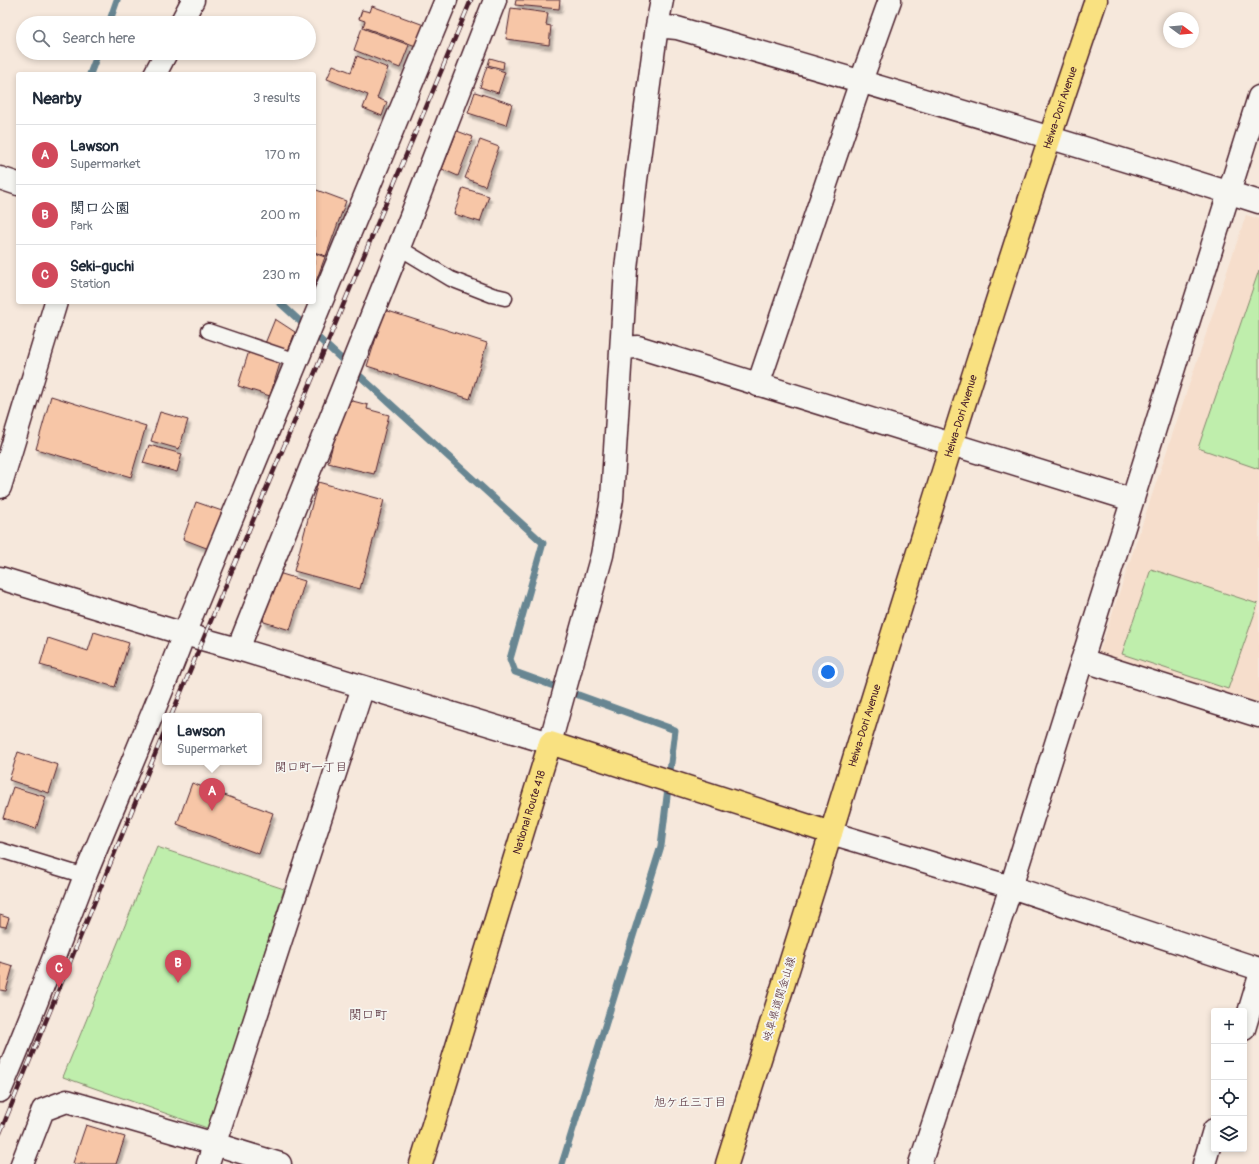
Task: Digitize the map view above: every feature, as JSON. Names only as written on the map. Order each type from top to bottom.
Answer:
[{"type":"main road","name":"Heiwa-Dori Avenue","points":[[831,833],[951,445],[1050,137],[1096,0]]},
{"type":"main road","points":[[550,743],[831,833]]},
{"type":"main road","name":"National Route 418","points":[[421,1164],[550,743]]},
{"type":"main road","name":"岐阜県道関金山線","points":[[727,1164],[831,833]]},
{"type":"street","points":[[185,16],[193,0]]},
{"type":"street","points":[[0,1090],[85,876],[164,688],[184,634],[446,0]]},
{"type":"street","points":[[238,649],[495,0]]},
{"type":"street","points":[[0,578],[550,743],[602,555],[612,499],[626,269],[636,180],[657,26],[662,0]]},
{"type":"street","points":[[758,385],[890,0]]},
{"type":"street","points":[[657,26],[677,28],[861,81],[1050,137],[1259,202]]},
{"type":"street","points":[[156,72],[162,60]]},
{"type":"street","points":[[920,1164],[1011,887],[1259,98]]},
{"type":"street","points":[[0,178],[16,183]]},
{"type":"street","points":[[0,487],[55,304]]},
{"type":"street","points":[[622,348],[638,348],[1132,500]]},
{"type":"street","points":[[1082,660],[1259,716]]},
{"type":"street","points":[[208,1164],[363,688]]},
{"type":"street","points":[[831,833],[1011,887],[1259,968]]},
{"type":"street","points":[[1247,1019],[1259,979]]},
{"type":"street","points":[[22,1164],[43,1110],[67,1101],[280,1164]]},
{"type":"street","points":[[1204,1164],[1211,1140]]},
{"type":"lane","points":[[398,247],[451,278],[492,295],[505,298]]},
{"type":"lane","points":[[208,331],[298,361]]},
{"type":"lane","points":[[0,850],[85,876]]},
{"type":"shaded area","points":[[1246,215],[1259,219],[1259,703],[1099,653]]},
{"type":"green space","points":[[1259,270],[1259,469],[1198,448]]},
{"type":"green space","points":[[1151,569],[1258,604],[1228,689],[1122,654]]},
{"type":"green space","points":[[157,847],[284,889],[210,1129],[63,1077]]},
{"type":"building","points":[[516,0],[560,0],[559,9],[515,5]]},
{"type":"building","points":[[372,6],[424,25],[416,46],[363,27],[365,21],[359,19],[362,10],[370,12]]},
{"type":"building","points":[[511,8],[548,13],[546,25],[551,26],[549,45],[506,39]]},
{"type":"building","points":[[362,28],[409,45],[400,68],[354,50]]},
{"type":"building","points":[[357,56],[388,68],[377,98],[387,102],[382,116],[363,108],[368,95],[327,79],[333,65],[351,72]]},
{"type":"building","points":[[490,58],[504,62],[503,69],[488,65]]},
{"type":"building","points":[[487,66],[505,72],[498,93],[480,87]]},
{"type":"building","points":[[475,92],[512,104],[506,125],[468,113]]},
{"type":"building","points":[[457,131],[473,137],[458,176],[442,169]]},
{"type":"building","points":[[480,140],[499,147],[485,186],[465,178]]},
{"type":"building","points":[[463,188],[489,196],[480,222],[454,214]]},
{"type":"building","points":[[316,190],[346,201],[326,256],[316,253]]},
{"type":"building","points":[[316,254],[325,257],[316,282]]},
{"type":"building","points":[[385,310],[487,343],[470,399],[367,366]]},
{"type":"building","points":[[275,319],[295,332],[287,354],[264,346]]},
{"type":"building","points":[[249,351],[281,360],[270,396],[238,386]]},
{"type":"building","points":[[51,396],[146,426],[131,477],[36,449]]},
{"type":"building","points":[[345,399],[368,405],[367,409],[389,415],[374,474],[328,463]]},
{"type":"building","points":[[160,412],[188,420],[179,449],[151,441]]},
{"type":"building","points":[[149,445],[182,454],[177,472],[143,463]]},
{"type":"building","points":[[318,482],[384,500],[360,589],[294,571]]},
{"type":"building","points":[[196,502],[222,511],[209,549],[183,539]]},
{"type":"building","points":[[275,572],[305,581],[290,630],[264,622],[261,612]]},
{"type":"building","points":[[94,632],[129,643],[115,687],[40,665],[48,638],[88,651]]},
{"type":"building","points":[[18,752],[58,765],[49,793],[9,780]]},
{"type":"building","points":[[192,783],[273,813],[259,854],[177,824]]},
{"type":"building","points":[[13,787],[46,797],[36,829],[3,818]]},
{"type":"building","points":[[0,915],[9,918],[6,927],[0,926]]},
{"type":"building","points":[[0,962],[13,966],[6,991],[0,990]]},
{"type":"building","points":[[86,1125],[125,1137],[116,1164],[73,1163]]},
{"type":"waterway","points":[[111,16],[117,0]]},
{"type":"waterway","points":[[91,72],[95,60]]},
{"type":"waterway","points":[[281,304],[543,543],[510,659],[515,672],[675,730],[661,846],[562,1164]]},
{"type":"railway","points":[[172,713],[471,0]]},
{"type":"railway","points":[[0,1133],[162,737]]},
{"type":"place","name":"Lawson","points":[[212,811]]},
{"type":"place","name":"関口公園","points":[[178,983]]},
{"type":"place","name":"Seki-guchi","points":[[59,988]]},
{"type":"district","name":"関口町一丁目","points":[[311,767]]},
{"type":"district","name":"関口町","points":[[368,1015]]},
{"type":"district","name":"旭ケ丘三丁目","points":[[690,1102]]}]
